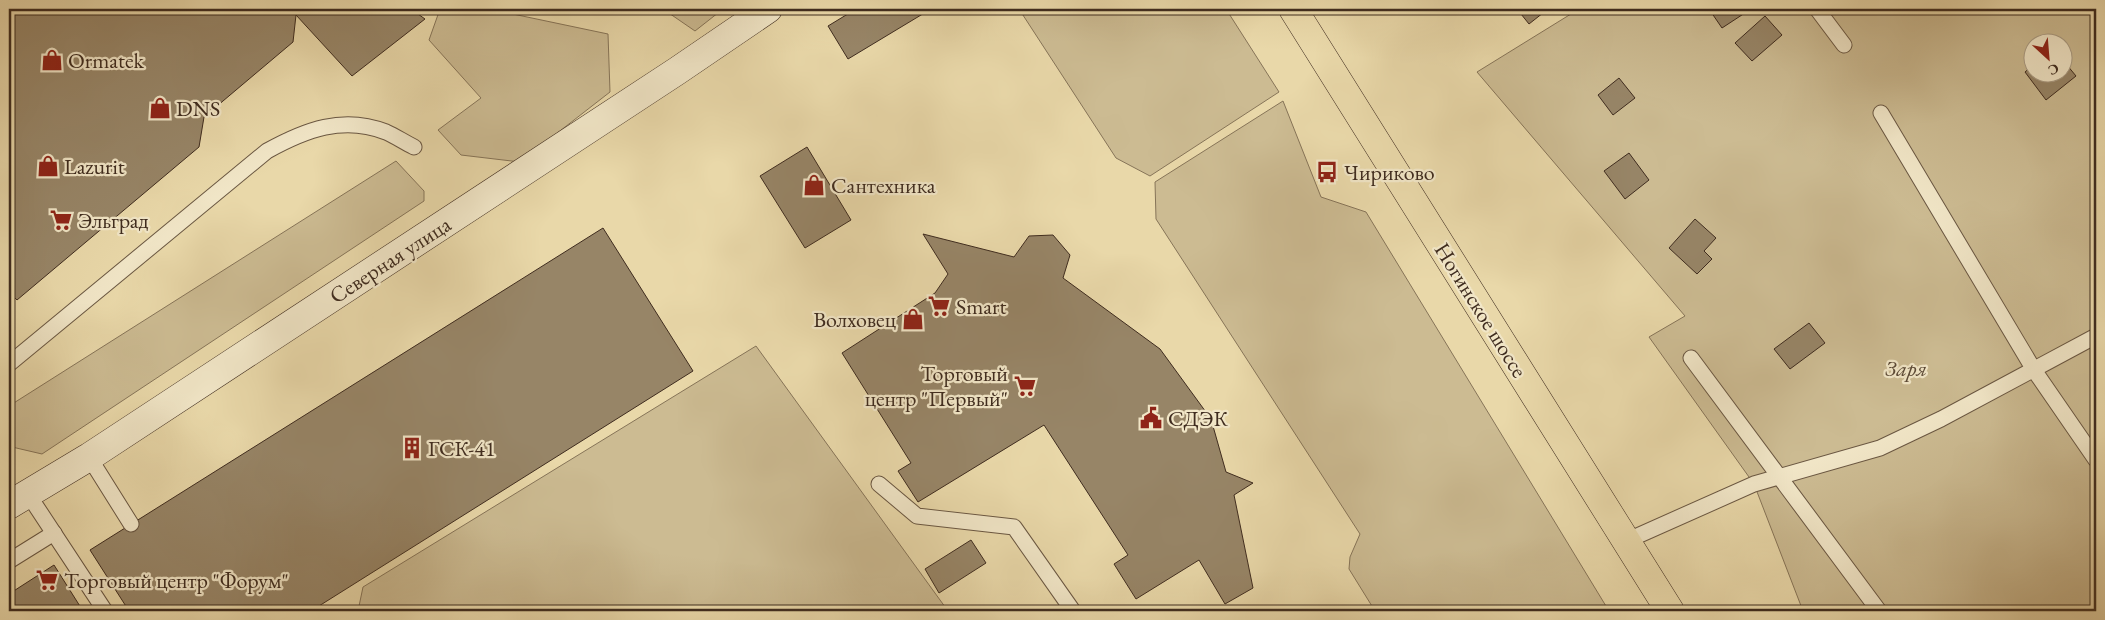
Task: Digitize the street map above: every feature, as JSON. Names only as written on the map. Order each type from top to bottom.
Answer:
[{"type":"highway","name":"Ногинское шоссе","points":[[1293,9],[1670,611]]},
{"type":"main road","name":"Северная улица","points":[[15,500],[89,457],[677,71],[768,9]]},
{"type":"lane","points":[[1817,9],[1844,45]]},
{"type":"lane","points":[[1881,112],[2034,370],[2096,460]]},
{"type":"lane","points":[[9,364],[267,151],[287,140],[331,125],[363,126],[386,132],[414,147]]},
{"type":"lane","points":[[1626,541],[1754,484],[1880,448],[1941,419],[2096,336]]},
{"type":"lane","points":[[1691,358],[1879,611]]},
{"type":"lane","points":[[89,457],[131,524]]},
{"type":"lane","points":[[879,484],[917,516],[1014,527],[1073,611]]},
{"type":"lane","points":[[15,500],[54,533],[104,611]]},
{"type":"lane","points":[[9,561],[54,533]]},
{"type":"green space","points":[[440,9],[489,9],[608,34],[610,92],[520,162],[461,155],[438,130],[481,98],[429,40]]},
{"type":"green space","points":[[663,9],[723,9],[695,31]]},
{"type":"green space","points":[[1019,9],[1226,9],[1279,92],[1150,176],[1116,158]]},
{"type":"green space","name":"Заря","points":[[1579,9],[2096,9],[2096,611],[1803,611],[1754,484],[1649,337],[1685,316],[1477,72]]},
{"type":"green space","points":[[1283,101],[1321,197],[1366,212],[1609,611],[1375,611],[1349,569],[1350,557],[1360,534],[1156,219],[1155,182]]},
{"type":"green space","points":[[396,161],[424,191],[424,201],[42,454],[12,447],[9,431],[9,406]]},
{"type":"green space","points":[[756,346],[948,611],[358,611],[363,587]]},
{"type":"building","name":"Эльград","points":[[9,9],[411,9],[425,19],[352,76],[296,15],[293,42],[204,117],[199,147],[17,300],[9,292]]},
{"type":"building","points":[[856,9],[931,9],[848,59],[828,26]]},
{"type":"building","points":[[1517,9],[1548,9],[1529,24]]},
{"type":"building","points":[[1709,9],[1751,9],[1722,28]]},
{"type":"building","points":[[1765,16],[1782,35],[1752,61],[1735,43]]},
{"type":"building","points":[[2072,71],[2076,76],[2072,79]]},
{"type":"building","points":[[1619,78],[1635,98],[1613,115],[1598,95]]},
{"type":"building","points":[[2032,82],[2068,82],[2046,100]]},
{"type":"building","points":[[807,147],[851,220],[805,248],[760,176]]},
{"type":"building","points":[[1629,153],[1649,180],[1625,199],[1604,171]]},
{"type":"building","points":[[1695,219],[1716,238],[1704,251],[1712,259],[1697,274],[1669,248]]},
{"type":"building","name":"ГСК-41","points":[[603,228],[693,371],[311,611],[129,611],[90,550]]},
{"type":"building","name":"Торговый центр \"Первый\"","points":[[923,234],[1014,257],[1029,236],[1053,235],[1070,255],[1063,278],[1160,349],[1211,419],[1226,472],[1253,483],[1234,495],[1253,588],[1225,604],[1199,560],[1136,599],[1114,564],[1128,555],[1044,425],[918,502],[898,471],[911,463],[842,353],[935,293],[948,274]]},
{"type":"building","points":[[1809,323],[1825,343],[1790,369],[1774,349]]},
{"type":"building","points":[[971,540],[986,563],[939,593],[925,569]]},
{"type":"building","name":"Торговый центр \"Форум\"","points":[[54,565],[83,611],[9,611],[9,594]]},
{"type":"place","name":"Ormatek","points":[[52,60]]},
{"type":"place","name":"DNS","points":[[160,108]]},
{"type":"place","name":"Lazurit","points":[[48,166]]},
{"type":"place","name":"Чириково","points":[[1327,172]]},
{"type":"place","name":"Сантехника","points":[[814,185]]},
{"type":"place","name":"Эльград","points":[[61,220]]},
{"type":"place","name":"Smart","points":[[939,306]]},
{"type":"place","name":"Волховец","points":[[913,319]]},
{"type":"place","name":"Торговый центр \"Первый\"","points":[[1025,386]]},
{"type":"place","name":"СДЭК","points":[[1151,418]]},
{"type":"place","name":"ГСК-41","points":[[412,448]]},
{"type":"place","name":"Торговый центр \"Форум\"","points":[[47,580]]}]
